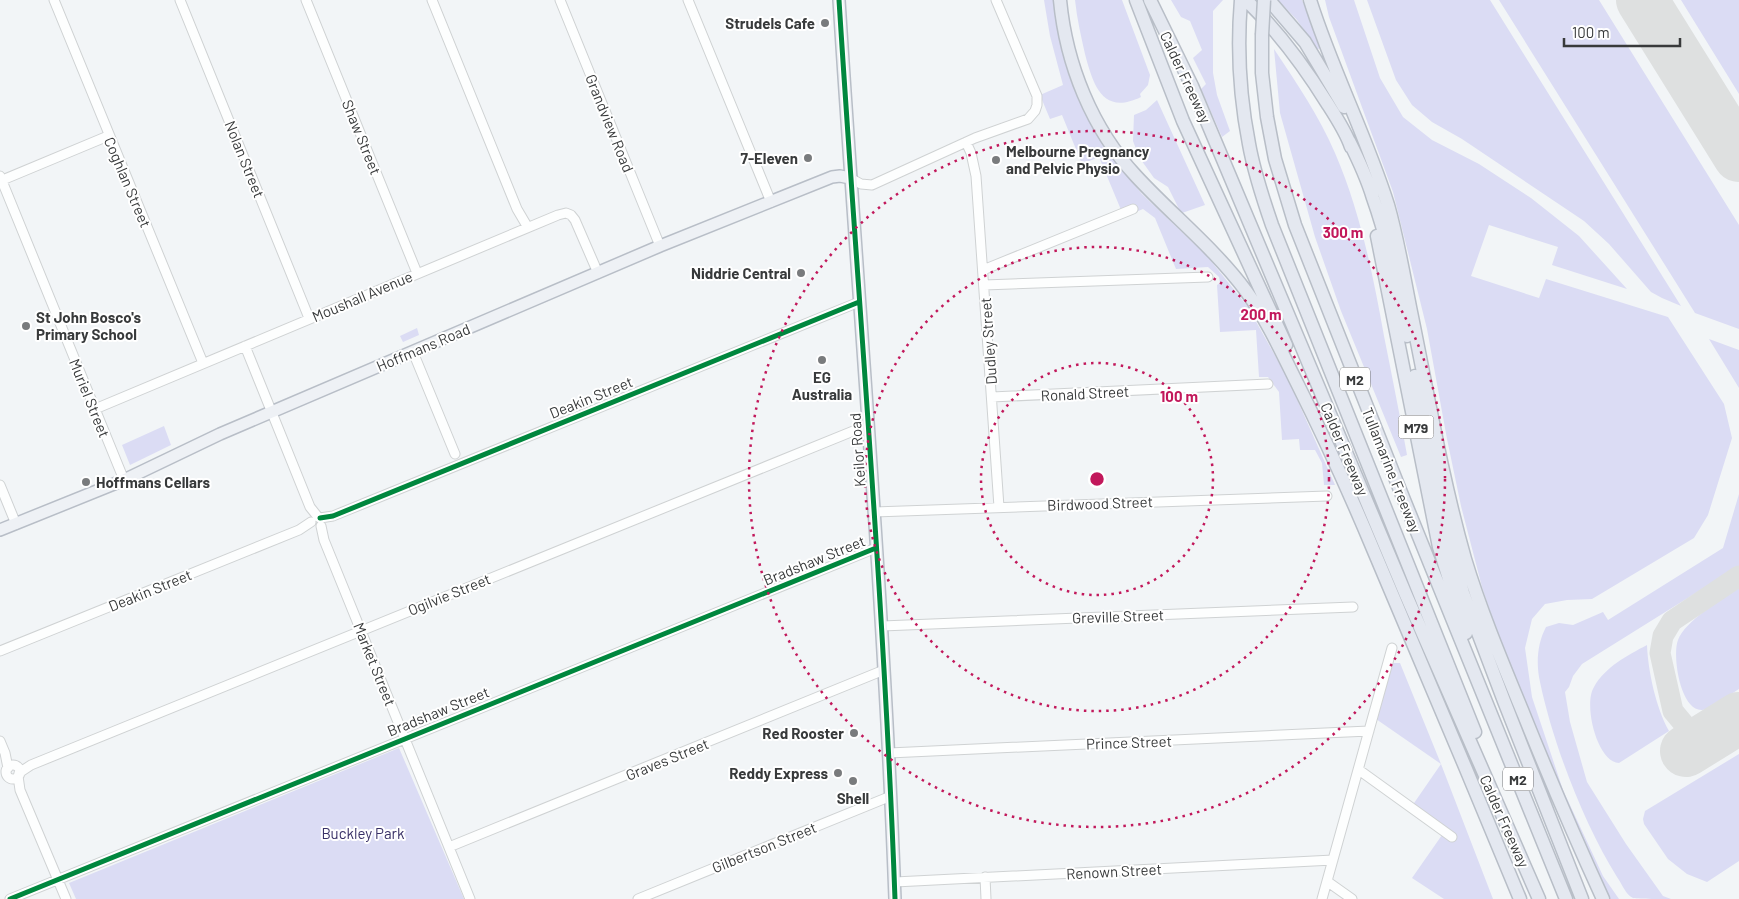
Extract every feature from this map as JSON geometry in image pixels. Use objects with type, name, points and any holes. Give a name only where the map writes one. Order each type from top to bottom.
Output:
[{"type":"highway","points":[[1060,0],[1064,32],[1071,59],[1086,99],[1100,127],[1134,173],[1213,253],[1246,291],[1278,345],[1322,433]]},
{"type":"highway","points":[[1136,0],[1183,121],[1273,315],[1520,899]]},
{"type":"highway","name":"Calder Freeway","points":[[1150,0],[1192,86],[1406,595],[1540,899]]},
{"type":"highway","name":"M79","points":[[1246,0],[1294,54],[1316,85],[1349,141],[1375,226],[1439,547],[1491,712]]},
{"type":"highway","name":"Tullamarine Freeway","points":[[1264,0],[1262,72],[1267,117],[1275,159],[1288,202],[1389,463],[1566,899]]},
{"type":"highway","points":[[1269,0],[1295,28],[1316,58],[1338,95],[1376,172]]},
{"type":"highway","points":[[1310,0],[1388,207],[1402,264],[1440,458],[1459,536],[1475,588],[1514,692],[1584,899]]},
{"type":"highway","name":"Tullamarine Freeway","points":[[1241,6],[1240,58],[1249,144],[1272,225],[1540,899]]},
{"type":"highway","points":[[1349,141],[1373,197],[1394,268],[1436,488],[1463,593],[1504,701],[1584,899]]},
{"type":"highway","points":[[1514,692],[1603,899]]},
{"type":"highway","points":[[1442,713],[1511,899]]},
{"type":"main road","name":"Keilor Road","points":[[839,0],[882,626],[896,899]]},
{"type":"main road","name":"Hoffmans Road","points":[[0,530],[124,480],[220,434],[660,246],[832,177],[850,178]]},
{"type":"street","name":"Coghlan Street","points":[[54,0],[108,136],[203,363]]},
{"type":"street","name":"Nolan Street","points":[[180,0],[309,318]]},
{"type":"street","name":"Shaw Street","points":[[306,0],[417,273]]},
{"type":"street","points":[[432,0],[524,227]]},
{"type":"street","name":"Grandview Road","points":[[560,0],[660,246]]},
{"type":"street","points":[[688,0],[771,202]]},
{"type":"street","points":[[850,178],[861,184],[872,185],[970,140],[1028,119],[1035,111],[1037,96],[996,0]]},
{"type":"street","points":[[1,179],[108,136]]},
{"type":"street","name":"Dudley Street","points":[[970,140],[976,176],[999,506]]},
{"type":"street","name":"Muriel Street","points":[[1,179],[124,480]]},
{"type":"street","points":[[983,270],[1133,209]]},
{"type":"street","name":"Moushall Avenue","points":[[95,409],[558,214],[566,212],[575,220],[598,273]]},
{"type":"street","points":[[984,285],[1208,277]]},
{"type":"street","name":"Deakin Street","points":[[0,651],[859,302]]},
{"type":"street","name":"Market Street","points":[[245,346],[470,899]]},
{"type":"street","points":[[413,352],[455,454]]},
{"type":"street","name":"Ronald Street","points":[[992,397],[1268,384]]},
{"type":"street","name":"Ogilvie Street","points":[[10,773],[868,425]]},
{"type":"street","points":[[0,485],[16,524]]},
{"type":"street","name":"Birdwood Street","points":[[874,512],[999,506],[1326,496]]},
{"type":"street","name":"Bradshaw Street","points":[[10,899],[876,548]]},
{"type":"street","name":"Greville Street","points":[[882,626],[1353,607]]},
{"type":"street","points":[[1322,899],[1392,648]]},
{"type":"street","name":"Graves Street","points":[[449,847],[884,670]]},
{"type":"street","name":"Prince Street","points":[[889,753],[1370,731]]},
{"type":"street","points":[[0,741],[10,773],[20,790],[66,899]]},
{"type":"street","points":[[1359,770],[1452,838]]},
{"type":"street","name":"Gilbertson Street","points":[[638,899],[891,796]]},
{"type":"street","name":"Renown Street","points":[[895,882],[1333,860]]},
{"type":"street","points":[[985,878],[986,899]]},
{"type":"street","points":[[1328,882],[1352,899]]},
{"type":"green space","points":[[1044,0],[1054,0],[1058,31],[1071,80],[1093,128],[1110,155],[1142,194],[1207,256],[1248,307],[1288,379],[1335,485],[1324,485],[1322,463],[1315,450],[1300,450],[1299,439],[1282,440],[1279,392],[1268,377],[1259,377],[1256,330],[1220,332],[1217,285],[1220,283],[1219,277],[1208,267],[1176,269],[1155,218],[1143,209],[1124,217],[1099,157],[1082,164],[1062,115],[1050,119],[1040,95],[1063,85],[1050,36]]},
{"type":"green space","points":[[1075,0],[1122,0],[1150,75],[1148,85],[1140,94],[1141,97],[1128,102],[1117,103],[1108,100],[1101,94],[1088,65]]},
{"type":"green space","points":[[1171,0],[1223,0],[1213,11],[1213,73],[1217,95],[1230,131],[1222,137],[1201,89],[1206,84],[1193,58],[1202,50],[1190,21],[1181,17]]},
{"type":"green space","points":[[1278,0],[1302,0],[1322,46],[1317,50],[1297,20]]},
{"type":"green space","points":[[1325,0],[1354,0],[1380,78],[1403,117],[1432,140],[1479,164],[1531,198],[1579,236],[1627,289],[1552,265],[1558,247],[1489,225],[1471,276],[1539,298],[1546,279],[1668,317],[1724,404],[1732,438],[1708,515],[1694,538],[1592,599],[1567,600],[1545,604],[1532,619],[1525,648],[1532,697],[1563,790],[1603,876],[1619,899],[1610,899],[1582,844],[1508,665],[1482,587],[1461,506],[1427,329],[1393,192],[1329,17]]},
{"type":"green space","points":[[1367,0],[1490,0],[1681,306],[1651,292],[1609,244],[1584,221],[1462,139],[1432,122],[1412,105],[1396,80]]},
{"type":"green space","points":[[1499,0],[1599,0],[1739,225],[1739,329],[1695,313]]},
{"type":"green space","points":[[1681,0],[1739,0],[1739,94]]},
{"type":"green space","points":[[1274,49],[1322,126],[1352,197],[1370,266],[1402,426],[1407,455],[1401,457],[1341,311],[1315,237],[1280,113]]},
{"type":"green space","points":[[1157,100],[1205,205],[1182,213],[1168,187],[1154,178],[1139,157],[1133,141],[1134,115],[1146,110]]},
{"type":"green space","points":[[417,328],[419,335],[403,342],[400,336]]},
{"type":"green space","points":[[1709,339],[1739,350],[1739,388]]},
{"type":"green space","points":[[164,426],[171,445],[130,465],[122,445]]},
{"type":"green space","points":[[1739,494],[1739,566],[1582,664],[1565,692],[1570,722],[1587,782],[1626,844],[1663,896],[1671,899],[1633,898],[1624,889],[1593,833],[1561,757],[1539,675],[1538,654],[1541,640],[1546,627],[1559,623],[1573,625],[1603,612],[1608,620],[1723,548]]},
{"type":"green space","points":[[1739,588],[1739,689],[1706,709],[1694,708],[1688,702],[1683,692],[1677,669],[1676,647],[1678,640],[1688,625],[1696,618]]},
{"type":"green space","points":[[1647,645],[1654,689],[1660,712],[1669,731],[1619,763],[1611,760],[1604,753],[1594,731],[1590,706],[1591,695],[1604,673],[1625,657]]},
{"type":"green space","points":[[1391,663],[1400,663],[1441,764],[1376,719]]},
{"type":"green space","name":"Buckley Park","points":[[399,748],[464,899],[76,899],[69,883]]},
{"type":"green space","points":[[1739,754],[1739,861],[1707,882],[1687,874],[1668,859],[1644,824],[1645,811]]},
{"type":"green space","points":[[1441,764],[1493,899],[1444,899],[1412,878],[1442,835],[1412,806]]},
{"type":"taxiway","points":[[1737,719],[1708,734],[1688,729],[1673,711],[1660,653],[1663,636],[1672,621],[1739,576]]},
{"type":"runway","points":[[1642,0],[1739,156]]},
{"type":"runway","points":[[1686,751],[1739,718]]},
{"type":"tram line","points":[[837,0],[880,626],[894,899]]},
{"type":"cycle path","points":[[839,0],[884,674],[895,899]]},
{"type":"cycle path","points":[[320,518],[333,516],[859,302]]},
{"type":"cycle path","points":[[10,899],[876,548]]},
{"type":"place","name":"Strudels Cafe","points":[[825,23]]},
{"type":"place","name":"7-Eleven","points":[[808,158]]},
{"type":"place","name":"Melbourne Pregnancy and Pelvic Physio","points":[[996,160]]},
{"type":"place","name":"Niddrie Central","points":[[801,273]]},
{"type":"place","name":"St John Bosco's Primary School","points":[[26,326]]},
{"type":"place","name":"EG Australia","points":[[822,360]]},
{"type":"place","name":"Hoffmans Cellars","points":[[86,482]]},
{"type":"place","name":"Red Rooster","points":[[854,733]]},
{"type":"place","name":"Reddy Express","points":[[838,773]]},
{"type":"place","name":"Shell","points":[[853,781]]}]
